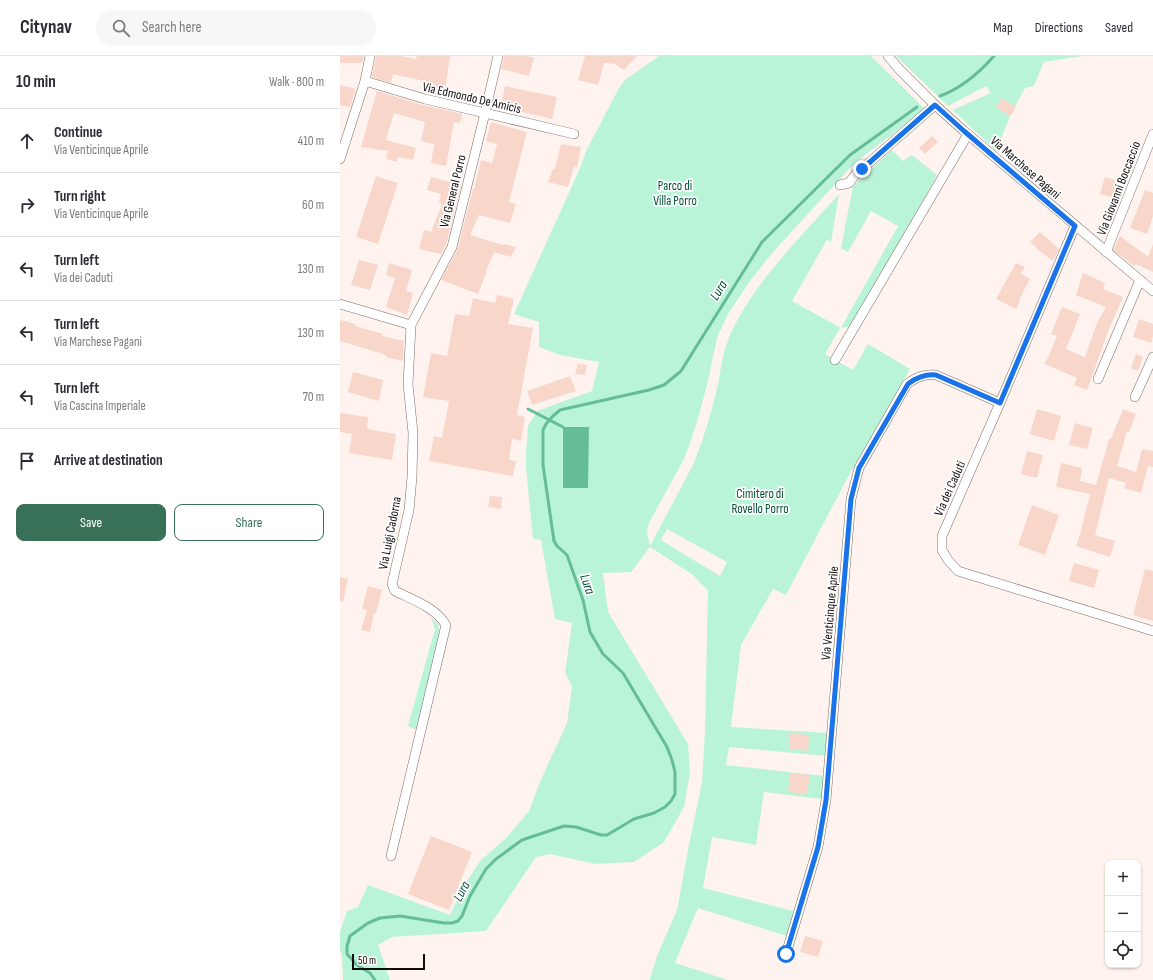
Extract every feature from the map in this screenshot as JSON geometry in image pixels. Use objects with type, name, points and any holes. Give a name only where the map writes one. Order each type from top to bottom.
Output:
[{"type":"street","points":[[340,159],[366,81],[370,56]]},
{"type":"street","name":"Via General Porro","points":[[411,325],[452,247],[486,113],[498,56]]},
{"type":"street","name":"Via Marchese Pagani","points":[[889,57],[935,105],[1153,291]]},
{"type":"street","name":"Via Edmondo De Amicis","points":[[366,81],[425,99],[574,134]]},
{"type":"street","points":[[840,185],[849,183],[855,175],[935,105]]},
{"type":"street","points":[[835,360],[968,134]]},
{"type":"street","name":"Via Giovanni Boccaccio","points":[[1106,252],[1153,134]]},
{"type":"street","name":"Via dei Caduti","points":[[1075,226],[942,536],[942,550],[948,560],[958,571],[1153,631]]},
{"type":"street","points":[[1098,379],[1140,280]]},
{"type":"street","points":[[340,304],[411,325]]},
{"type":"street","name":"Via Luigi Cadorna","points":[[391,856],[446,625],[441,617],[431,609],[395,591],[392,584],[409,510],[412,477],[413,433],[408,384],[411,325]]},
{"type":"street","points":[[1135,398],[1153,357]]},
{"type":"street","name":"Via Venticinque Aprile","points":[[786,954],[818,847],[826,800],[851,499],[859,468],[908,384],[920,376],[928,374],[936,375],[1000,403]]},
{"type":"green space","points":[[659,56],[871,56],[925,109],[849,169],[774,251],[750,281],[728,314],[717,338],[708,381],[689,446],[684,459],[649,523],[647,532],[650,546],[694,463],[713,404],[726,345],[737,320],[762,282],[777,263],[839,194],[831,242],[827,240],[792,301],[841,328],[825,354],[853,370],[868,344],[910,369],[848,477],[786,595],[773,589],[741,645],[731,727],[829,733],[826,756],[729,747],[726,765],[825,776],[822,799],[764,792],[756,845],[712,837],[703,888],[797,912],[795,921],[787,936],[698,908],[675,963],[728,980],[649,980],[657,956],[677,910],[702,782],[705,731],[708,591],[693,575],[650,547],[631,572],[603,573],[608,612],[688,744],[690,773],[684,807],[664,842],[634,862],[596,864],[550,854],[536,857],[486,931],[392,937],[378,945],[390,980],[343,980],[340,932],[347,911],[358,907],[368,885],[450,915],[464,886],[480,861],[506,838],[529,811],[540,782],[567,723],[572,686],[565,673],[572,623],[555,619],[541,540],[533,539],[526,467],[528,426],[537,411],[592,391],[599,362],[560,355],[539,347],[539,322],[514,314],[581,166],[586,151],[619,88],[625,80]],"holes":[[[667,529],[727,562],[720,576],[661,540]]]},
{"type":"green space","points":[[896,56],[1083,56],[1044,62],[1034,86],[1025,88],[1010,116],[996,151],[953,110],[991,93],[986,86],[948,106]]},
{"type":"green space","points":[[892,150],[903,161],[912,155],[937,175],[854,326],[841,328],[898,226],[871,211],[848,252],[841,248],[853,186]]},
{"type":"green space","points":[[431,618],[438,624],[440,634],[417,730],[408,726],[435,629]]},
{"type":"shaded area","points":[[563,427],[589,427],[588,488],[563,488]]},
{"type":"building","points":[[340,56],[364,56],[362,63],[340,63]]},
{"type":"building","points":[[376,56],[401,56],[416,59],[417,56],[450,56],[444,97],[430,94],[433,83],[393,74],[391,83],[372,77]]},
{"type":"building","points":[[504,56],[527,56],[534,58],[529,76],[501,69]]},
{"type":"building","points":[[585,56],[637,56],[624,70],[615,64],[604,63],[598,85],[578,80]]},
{"type":"building","points":[[340,85],[356,89],[350,107],[340,105]]},
{"type":"building","points":[[505,86],[557,97],[552,119],[501,107]]},
{"type":"building","points":[[377,91],[423,105],[462,114],[460,123],[454,122],[446,166],[431,163],[434,144],[421,141],[425,122],[394,113],[386,140],[416,148],[413,160],[398,157],[397,162],[386,159],[388,151],[361,147]]},
{"type":"building","points":[[1002,98],[1016,107],[1010,116],[996,107]]},
{"type":"building","points":[[491,122],[527,132],[509,202],[516,204],[510,223],[479,215],[470,235],[503,245],[516,247],[511,257],[494,252],[478,294],[441,280],[458,248],[481,160],[492,163],[497,144],[486,141]]},
{"type":"building","points":[[932,136],[938,142],[925,154],[919,148]]},
{"type":"building","points":[[561,144],[581,147],[577,167],[574,166],[568,187],[548,182],[553,169],[555,169]]},
{"type":"building","points":[[376,176],[398,183],[378,244],[356,237]]},
{"type":"building","points":[[431,177],[461,185],[446,245],[441,254],[419,249],[424,230],[431,232],[442,204],[439,203],[441,194],[427,190]]},
{"type":"building","points":[[1105,177],[1123,182],[1118,199],[1100,194]]},
{"type":"building","points":[[1145,190],[1153,193],[1153,216],[1147,234],[1130,228]]},
{"type":"building","points":[[1040,232],[1059,249],[1052,261],[1030,242]]},
{"type":"building","points":[[1120,236],[1148,257],[1153,244],[1153,272],[1136,264],[1134,266],[1113,250]]},
{"type":"building","points":[[359,260],[378,265],[370,290],[351,285]]},
{"type":"building","points":[[389,263],[412,270],[406,291],[413,293],[407,315],[386,307],[395,278],[386,275]]},
{"type":"building","points":[[1016,263],[1025,267],[1021,274],[1030,279],[1016,309],[996,299]]},
{"type":"building","points":[[1083,273],[1105,283],[1103,289],[1123,297],[1109,329],[1087,390],[1074,385],[1077,378],[1045,364],[1057,336],[1051,334],[1062,307],[1080,314],[1066,349],[1085,357],[1097,323],[1106,307],[1076,295]]},
{"type":"building","points":[[497,295],[514,299],[508,324],[533,328],[517,415],[525,417],[521,441],[512,439],[509,460],[516,461],[513,476],[429,461],[434,436],[442,438],[449,401],[423,397],[431,353],[447,356],[455,314],[469,316],[473,298],[495,303]]},
{"type":"building","points":[[1139,319],[1153,324],[1153,336],[1151,343],[1133,337]]},
{"type":"building","points":[[340,320],[383,334],[382,336],[404,341],[403,361],[386,357],[386,355],[340,341]]},
{"type":"building","points":[[1136,354],[1143,357],[1138,371],[1131,368]]},
{"type":"building","points":[[578,364],[587,365],[585,375],[575,374]]},
{"type":"building","points":[[353,372],[383,380],[379,401],[348,392]]},
{"type":"building","points":[[570,376],[576,391],[532,405],[527,391]]},
{"type":"building","points":[[1037,409],[1061,416],[1054,441],[1030,434]]},
{"type":"building","points":[[1123,409],[1136,414],[1129,432],[1127,431],[1117,466],[1136,472],[1142,449],[1153,451],[1153,467],[1148,466],[1141,493],[1124,488],[1126,483],[1109,478],[1095,535],[1115,541],[1110,557],[1076,546],[1090,494],[1056,487],[1061,463],[1082,468],[1080,481],[1096,485],[1109,439],[1111,439]]},
{"type":"building","points":[[340,413],[368,417],[367,429],[396,434],[392,460],[349,453],[352,434],[340,432]]},
{"type":"building","points":[[1075,423],[1093,428],[1087,449],[1069,445]]},
{"type":"building","points":[[1027,451],[1043,455],[1037,478],[1021,474]]},
{"type":"building","points":[[490,496],[502,497],[501,509],[488,507]]},
{"type":"building","points":[[1032,505],[1059,515],[1045,555],[1018,545]]},
{"type":"building","points":[[1074,563],[1099,570],[1094,588],[1069,581]]},
{"type":"building","points":[[1145,569],[1153,571],[1153,621],[1133,615]]},
{"type":"building","points":[[340,577],[348,579],[343,602],[340,601]]},
{"type":"building","points":[[368,586],[382,590],[376,613],[374,613],[370,632],[361,630],[367,610],[362,609]]},
{"type":"building","points":[[790,733],[809,735],[808,751],[789,749]]},
{"type":"building","points":[[790,773],[810,775],[807,794],[788,792]]},
{"type":"building","points":[[431,836],[472,852],[449,910],[408,894]]},
{"type":"building","points":[[805,936],[823,941],[818,957],[800,952]]},
{"type":"waterway","name":"Lura","points":[[940,96],[956,89],[970,79],[994,56]]},
{"type":"waterway","name":"Lura","points":[[375,980],[370,973],[357,965],[347,954],[347,946],[350,936],[368,923],[380,918],[400,916],[444,923],[458,921],[462,916],[470,896],[486,869],[496,859],[522,840],[564,826],[576,827],[601,835],[607,835],[634,819],[654,813],[665,807],[671,801],[675,794],[675,772],[667,747],[623,673],[603,654],[590,632],[583,600],[567,555],[557,546],[554,541],[543,465],[543,430],[546,424],[560,410],[649,390],[664,385],[681,371],[762,242],[850,155],[917,107]]},
{"type":"waterway","points":[[528,409],[563,427]]},
{"type":"route","points":[[786,954],[818,847],[826,800],[851,499],[859,468],[908,384],[920,376],[928,374],[936,375],[1000,403],[1075,226],[935,105],[862,169]]},
{"type":"park label","name":"Parco di Villa Porro","points":[[675,192]]},
{"type":"park label","name":"Cimitero di Rovello Porro","points":[[760,500]]}]
